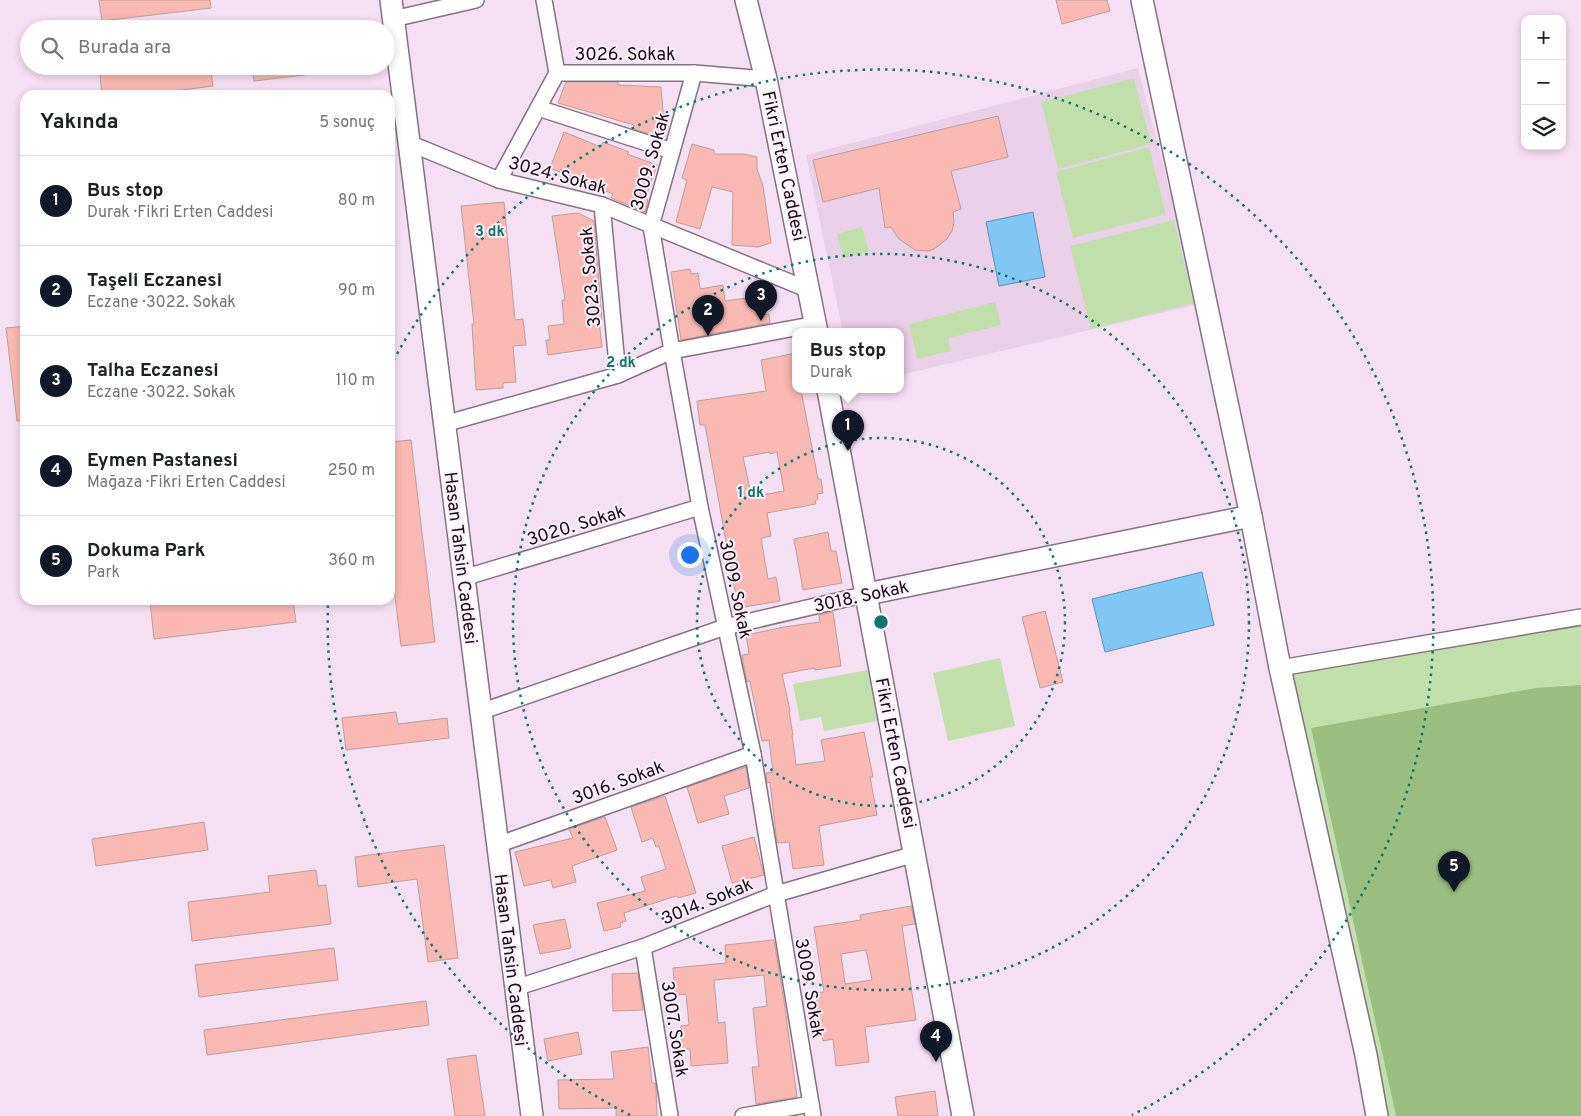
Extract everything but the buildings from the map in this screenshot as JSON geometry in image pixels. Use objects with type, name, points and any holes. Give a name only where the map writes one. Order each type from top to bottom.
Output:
[{"type":"street","points":[[392,9],[476,0]]},
{"type":"street","name":"3026. Sokak","points":[[544,0],[557,72],[694,73],[766,79]]},
{"type":"street","name":"Fikri Erten Caddesi","points":[[746,0],[766,79],[817,328]]},
{"type":"street","points":[[1142,0],[1251,516],[1280,668],[1366,1055],[1377,1116]]},
{"type":"street","name":"Hasan Tahsin Caddesi","points":[[395,33],[514,988],[532,1116]]},
{"type":"street","points":[[499,180],[557,72]]},
{"type":"street","name":"3009. Sokak","points":[[694,73],[651,226],[700,507],[753,754],[812,1110]]},
{"type":"street","points":[[538,108],[672,151]]},
{"type":"street","name":"3024. Sokak","points":[[409,143],[499,180],[602,205],[810,290]]},
{"type":"street","name":"3023. Sokak","points":[[602,205],[618,375]]},
{"type":"street","points":[[444,424],[618,375],[672,351],[792,332]]},
{"type":"street","name":"Fikri Erten Caddesi","points":[[829,393],[963,1116]]},
{"type":"street","name":"3020. Sokak","points":[[463,578],[700,507]]},
{"type":"street","name":"3018. Sokak","points":[[480,712],[725,627],[867,594],[1251,516]]},
{"type":"street","points":[[1280,668],[1581,617]]},
{"type":"street","name":"3016. Sokak","points":[[497,845],[753,754]]},
{"type":"street","name":"3014. Sokak","points":[[514,988],[643,947],[776,894],[915,854]]},
{"type":"street","name":"3007. Sokak","points":[[643,947],[670,1116]]},
{"type":"street","points":[[743,1116],[812,1110]]},
{"type":"shaded area","points":[[1138,68],[1199,304],[904,374],[904,328],[842,328],[806,155]]},
{"type":"green space","points":[[1134,78],[1151,144],[1058,169],[1041,102]]},
{"type":"green space","points":[[1149,147],[1166,214],[1073,238],[1056,172]]},
{"type":"green space","points":[[1174,220],[1194,303],[1091,329],[1070,246]]},
{"type":"green space","points":[[862,227],[869,252],[843,258],[837,234]]},
{"type":"green space","points":[[995,302],[1001,325],[948,338],[951,351],[917,359],[909,324]]},
{"type":"green space","points":[[1581,617],[1581,1116],[1375,1116],[1280,668]]},
{"type":"green space","points":[[1000,658],[1015,726],[948,741],[933,673]]},
{"type":"green space","points":[[868,670],[877,721],[824,731],[821,717],[800,721],[793,684]]},
{"type":"green space","points":[[1581,685],[1581,1116],[1396,1116],[1311,728],[1536,688]]},
{"type":"water","points":[[1033,212],[1045,277],[999,286],[986,222]]},
{"type":"water","points":[[1202,572],[1214,625],[1105,652],[1092,599]]},
{"type":"place","name":"Talha Eczanesi","points":[[761,321]]},
{"type":"place","name":"Taşeli Eczanesi","points":[[708,336]]},
{"type":"place","name":"Bus stop","points":[[848,451]]},
{"type":"place","name":"Dokuma Park","points":[[1454,892]]},
{"type":"place","name":"Eymen Pastanesi","points":[[936,1062]]}]
